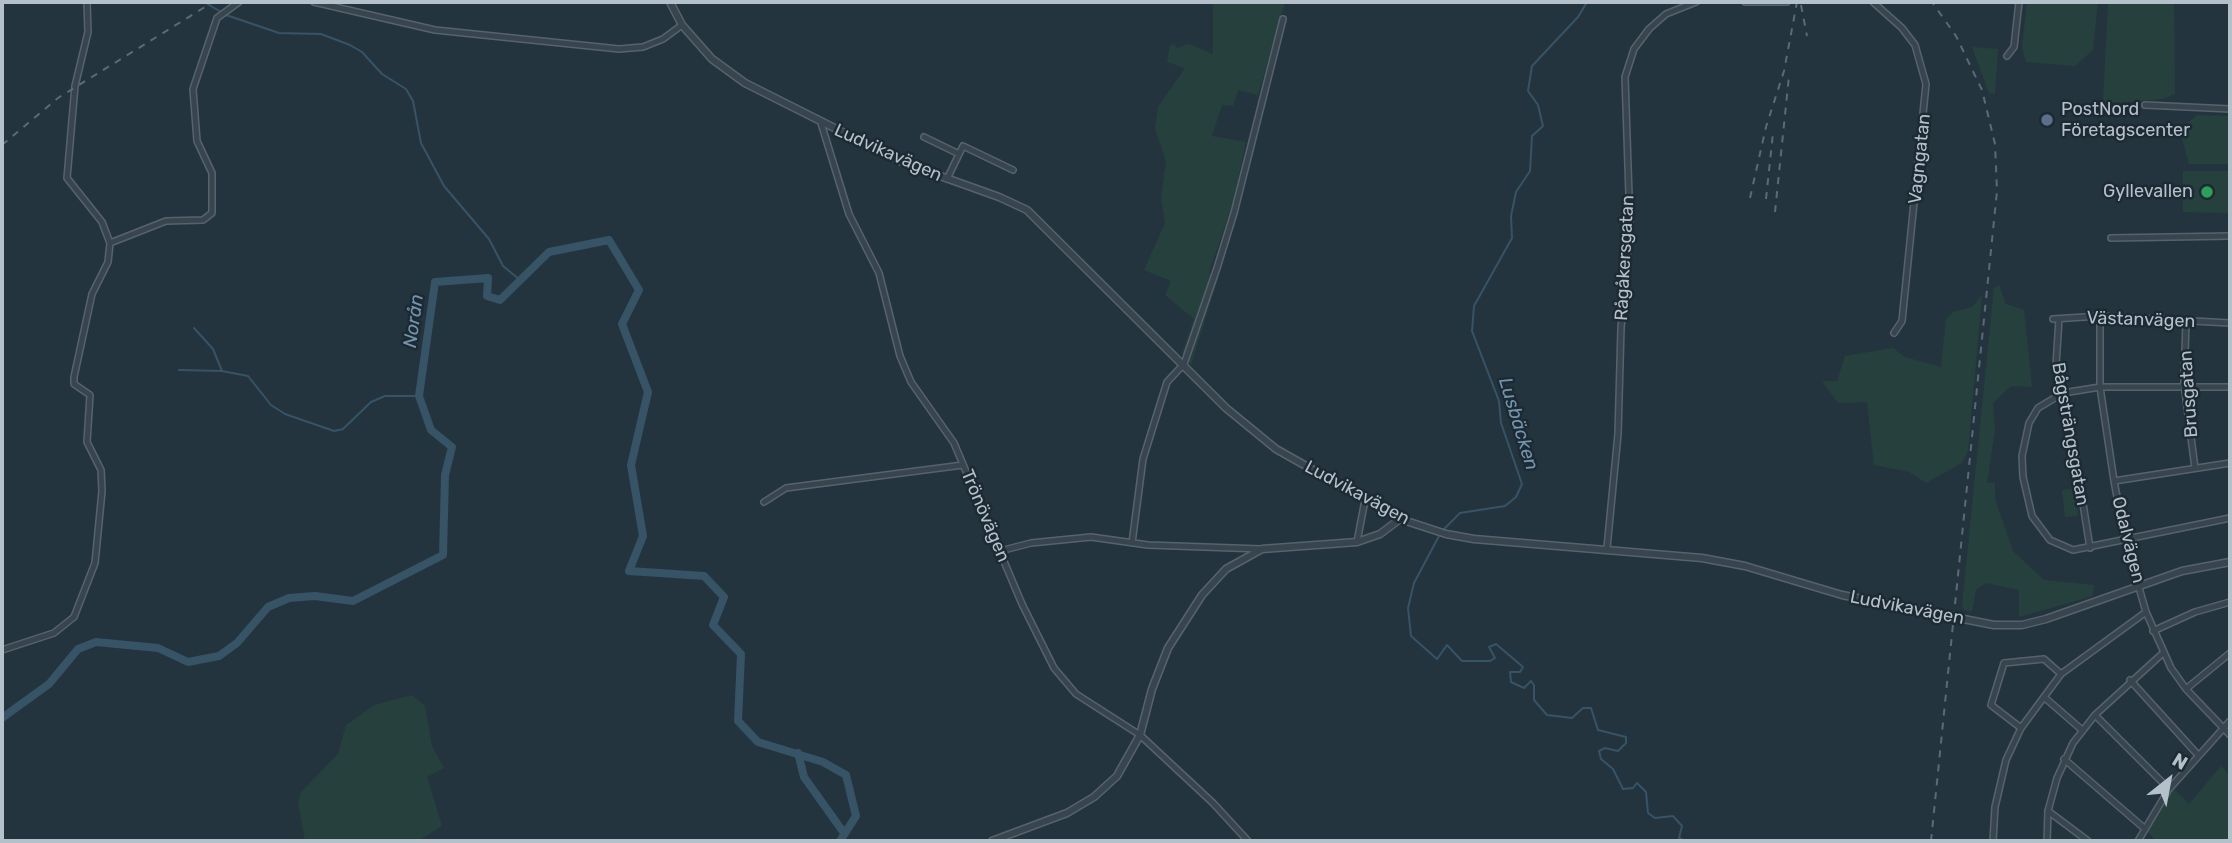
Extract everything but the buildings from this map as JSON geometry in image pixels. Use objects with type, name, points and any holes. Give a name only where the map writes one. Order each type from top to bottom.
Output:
[{"type":"street","points":[[2,650],[54,633],[74,617],[95,563],[102,491],[101,470],[88,442],[90,395],[74,384],[74,377],[92,294],[108,262],[110,243],[102,222],[67,178],[75,86],[88,32],[88,2]]},
{"type":"street","points":[[110,243],[166,221],[203,220],[212,213],[212,173],[197,141],[193,89],[217,18],[239,2]]},
{"type":"street","points":[[314,2],[435,30],[619,49],[643,47],[663,39],[682,25]]},
{"type":"street","name":"Ludvikavägen","points":[[670,2],[682,25],[712,59],[745,83],[904,163],[999,197],[1031,214],[1226,408],[1276,449],[1400,519],[1446,534],[1502,542],[1607,548],[1702,558],[1745,566],[1842,595],[1994,625],[2022,625],[2046,619],[2182,571],[2230,562]]},
{"type":"street","name":"Rågåkersgatan","points":[[1607,548],[1618,434],[1621,328],[1630,225],[1625,78],[1634,49],[1648,29],[1666,14],[1696,2]]},
{"type":"street","points":[[1745,2],[1787,2]]},
{"type":"street","name":"Vagngatan","points":[[1873,2],[1902,28],[1915,45],[1926,84],[1902,321],[1894,332]]},
{"type":"street","points":[[2007,56],[2014,47],[2019,2]]},
{"type":"street","points":[[1132,543],[1143,459],[1167,382],[1184,364],[1234,213],[1283,19]]},
{"type":"street","points":[[2145,105],[2230,109]]},
{"type":"street","name":"Trönövägen","points":[[821,123],[849,214],[878,272],[900,356],[911,382],[954,443],[1021,604],[1063,682],[1076,694],[1140,735],[1213,803],[1248,841]]},
{"type":"street","points":[[924,136],[957,153]]},
{"type":"street","points":[[947,179],[961,146],[1013,170]]},
{"type":"street","points":[[2111,238],[2230,236]]},
{"type":"street","name":"Västanvägen","points":[[2056,319],[2100,316],[2230,323]]},
{"type":"street","name":"Odalvägen","points":[[2100,316],[2100,387],[2114,481],[2125,539],[2146,612],[2162,653],[2186,689],[2230,736]]},
{"type":"street","name":"Bågsträngsgatan","points":[[2056,319],[2055,356],[2090,548]]},
{"type":"street","name":"Brusgatan","points":[[2186,321],[2184,384],[2194,468]]},
{"type":"street","points":[[2230,387],[2184,384],[2100,387],[2063,393],[2038,408],[2023,440],[2023,477],[2032,516],[2041,530],[2063,547],[2073,550],[2090,548],[2230,518]]},
{"type":"street","points":[[2114,481],[2230,463]]},
{"type":"street","points":[[764,502],[786,488],[964,465]]},
{"type":"street","points":[[1357,542],[1366,500]]},
{"type":"street","points":[[1000,551],[1031,544],[1091,537],[1132,543],[1262,549],[1357,542],[1380,534],[1400,519]]},
{"type":"street","points":[[992,841],[1058,817],[1094,797],[1124,768],[1140,735],[1168,648],[1202,595],[1226,569],[1262,549]]},
{"type":"street","points":[[2153,631],[2195,612],[2230,602]]},
{"type":"street","points":[[1993,841],[1994,807],[2006,760],[2021,729],[2043,696],[2062,674],[2146,612]]},
{"type":"street","points":[[2047,841],[2048,811],[2064,759],[2095,715],[2162,653]]},
{"type":"street","points":[[2186,689],[2230,653]]},
{"type":"street","points":[[2021,729],[1991,705],[2004,663],[2044,659],[2062,674]]},
{"type":"street","points":[[2130,680],[2198,755]]},
{"type":"street","points":[[2043,696],[2082,730]]},
{"type":"street","points":[[2095,715],[2169,789]]},
{"type":"street","points":[[2138,841],[2169,789],[2230,721]]},
{"type":"street","points":[[2064,759],[2144,828]]},
{"type":"street","points":[[2048,811],[2088,841]]},
{"type":"green space","points":[[1213,2],[1285,2],[1258,95],[1238,90],[1233,106],[1222,105],[1212,136],[1246,142],[1233,203],[1209,273],[1219,275],[1191,365],[1182,353],[1194,319],[1165,295],[1171,281],[1144,270],[1165,223],[1161,198],[1166,161],[1155,129],[1158,107],[1185,68],[1167,62],[1170,45],[1174,44],[1177,48],[1189,44],[1213,54]]},
{"type":"green space","points":[[2027,2],[2098,2],[2093,50],[2075,66],[2026,62],[2022,47]]},
{"type":"green space","points":[[2108,2],[2174,2],[2175,94],[2162,99],[2103,104]]},
{"type":"green space","points":[[1972,47],[1998,49],[1995,94],[1989,93]]},
{"type":"green space","points":[[2197,115],[2230,116],[2230,164],[2189,164],[2181,135],[2184,126]]},
{"type":"green space","name":"Gyllevallen","points":[[2183,171],[2230,171],[2230,213],[2183,212]]},
{"type":"green space","points":[[1999,285],[2006,304],[2024,310],[2032,387],[2011,386],[1993,403],[1995,430],[1987,483],[1995,483],[1995,499],[2013,551],[2044,580],[2094,585],[2093,596],[2019,617],[2019,590],[1991,584],[1986,583],[1976,590],[1972,612],[1964,610],[1962,605],[1994,288]]},
{"type":"green space","points":[[1982,295],[1968,451],[1962,463],[1926,483],[1909,472],[1874,465],[1867,402],[1838,403],[1822,381],[1837,381],[1845,356],[1893,348],[1905,357],[1941,367],[1946,319],[1953,312],[1972,307]]},
{"type":"green space","points":[[2075,488],[2078,516],[2065,517],[2062,490]]},
{"type":"green space","points":[[412,695],[425,706],[432,746],[444,768],[427,777],[442,826],[418,841],[305,841],[298,802],[301,792],[338,754],[346,725],[374,705]]},
{"type":"green space","points":[[2221,766],[2230,775],[2230,841],[2156,841],[2145,829],[2173,788],[2189,804]]},
{"type":"waterway","points":[[204,2],[221,12]]},
{"type":"waterway","name":"Lusbäcken","points":[[1442,531],[1460,513],[1505,506],[1516,497],[1522,484],[1501,423],[1499,401],[1472,331],[1474,306],[1512,238],[1511,216],[1516,192],[1530,171],[1532,136],[1543,126],[1538,105],[1528,91],[1532,66],[1578,17],[1587,2]]},
{"type":"waterway","points":[[226,15],[279,33],[321,34],[350,45],[362,52],[382,74],[406,89],[413,101],[421,143],[444,186],[489,239],[503,266],[520,280]]},
{"type":"waterway","name":"Norån","points":[[2,718],[49,684],[78,649],[96,642],[158,648],[188,662],[219,656],[237,643],[268,607],[289,598],[315,596],[353,601],[443,555],[445,475],[452,447],[431,430],[419,396],[435,282],[488,278],[487,296],[500,300],[549,252],[609,240],[639,290],[622,324],[648,392],[631,465],[643,536],[629,571],[704,576],[724,597],[713,625],[741,654],[738,721],[758,742],[823,762],[846,775],[856,816],[840,841]]},
{"type":"waterway","points":[[194,328],[213,349],[222,371]]},
{"type":"waterway","points":[[179,370],[222,371],[248,376],[271,405],[285,414],[334,431],[343,429],[371,402],[385,396],[419,396]]},
{"type":"waterway","name":"Lusbäcken","points":[[1439,536],[1414,583],[1408,608],[1411,636],[1437,659],[1447,645],[1462,661],[1490,661],[1495,658],[1489,647],[1496,644],[1523,667],[1520,672],[1510,672],[1511,682],[1524,688],[1531,681],[1534,685],[1534,700],[1547,715],[1572,718],[1583,708],[1591,708],[1598,730],[1626,737],[1626,743],[1618,751],[1605,748],[1599,751],[1601,759],[1613,769],[1623,789],[1633,788],[1637,783],[1646,792],[1648,813],[1655,818],[1673,816],[1682,826],[1679,838],[1685,841]]},
{"type":"waterway","name":"Norån","points":[[798,753],[804,777],[844,833]]},
{"type":"railway","points":[[2,145],[58,98],[213,2]]},
{"type":"railway","points":[[1750,198],[1766,127],[1784,71],[1797,2]]},
{"type":"railway","points":[[1931,841],[1997,191],[1995,144],[1982,90],[1956,36],[1932,2]]},
{"type":"railway","points":[[1801,5],[1807,36]]},
{"type":"railway","points":[[1775,212],[1789,76]]},
{"type":"railway","points":[[1766,199],[1773,133]]},
{"type":"place","name":"PostNord Företagscenter","points":[[2047,120]]},
{"type":"place","name":"Gyllevallen","points":[[2207,192]]}]
